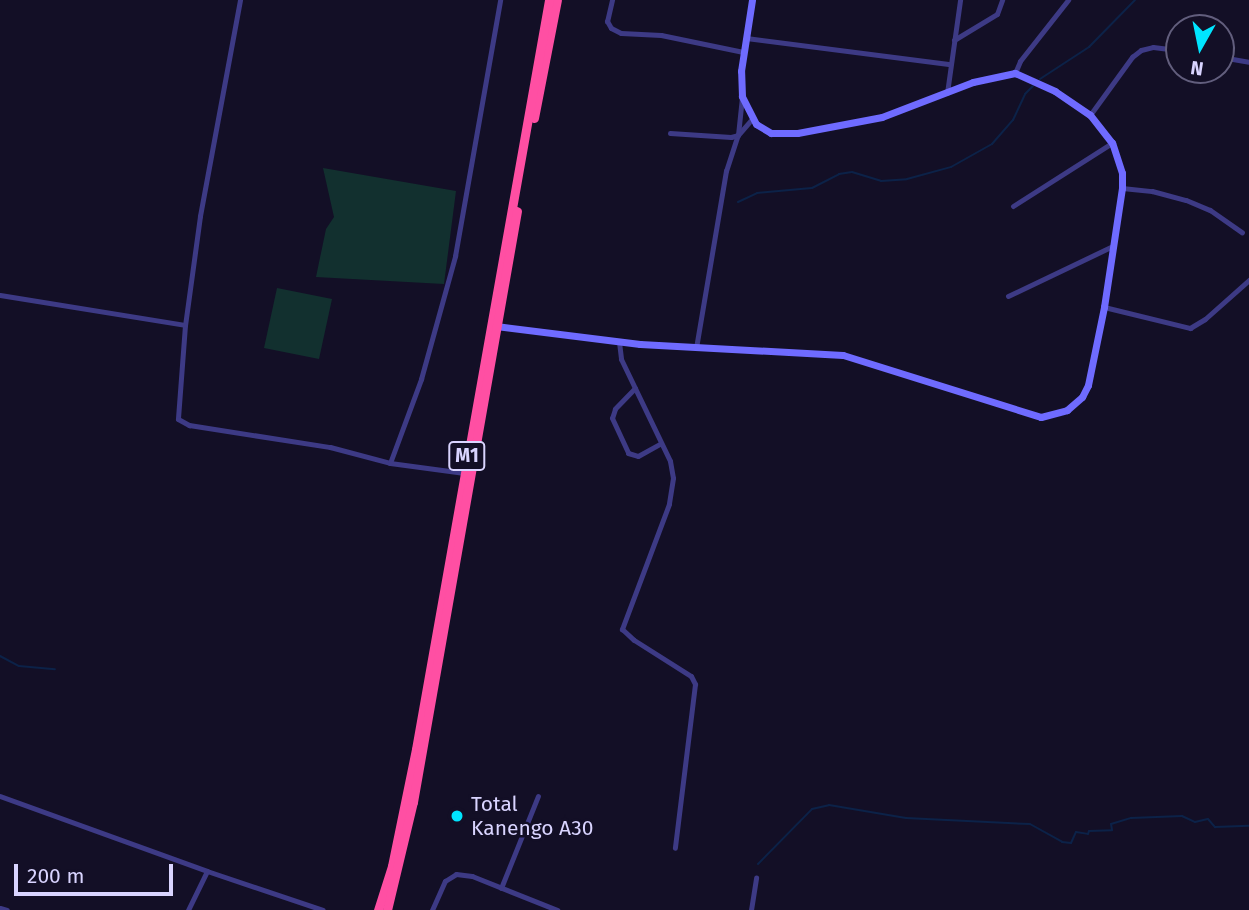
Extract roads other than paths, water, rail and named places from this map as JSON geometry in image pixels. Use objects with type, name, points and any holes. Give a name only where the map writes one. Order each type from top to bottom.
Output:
[{"type":"highway","name":"M1","points":[[379,910],[390,874],[416,749],[549,0]]},
{"type":"highway","name":"M1","points":[[387,910],[416,790],[496,326],[558,0]]},
{"type":"street","points":[[240,0],[200,216],[185,325],[178,419],[189,425],[330,447],[390,463],[464,473]]},
{"type":"street","points":[[390,463],[421,379],[455,256],[500,0]]},
{"type":"street","points":[[612,0],[607,21],[621,33],[661,35],[743,52]]},
{"type":"street","points":[[696,348],[724,184],[738,135],[743,52],[752,0]]},
{"type":"street","points":[[947,93],[960,0]]},
{"type":"street","points":[[954,40],[997,14],[1002,0]]},
{"type":"street","points":[[1016,73],[1020,61],[1068,0]]},
{"type":"street","points":[[746,38],[950,64]]},
{"type":"street","points":[[1090,116],[1132,57],[1141,50],[1153,47],[1165,48]]},
{"type":"street","points":[[496,326],[619,342],[843,355],[1030,415],[1051,417],[1074,404],[1088,385],[1104,307],[1122,188],[1122,173],[1112,143],[1090,116],[1055,91],[1016,73],[992,76],[882,117],[797,133],[771,133],[752,119],[742,96]]},
{"type":"street","points":[[670,133],[725,137],[738,135],[752,119]]},
{"type":"street","points":[[1013,206],[1112,143]]},
{"type":"street","points":[[1122,188],[1152,191],[1186,200],[1210,211],[1242,232]]},
{"type":"street","points":[[1008,296],[1113,246]]},
{"type":"street","points":[[1104,307],[1190,328],[1205,319],[1249,280]]},
{"type":"street","points":[[0,295],[185,325]]},
{"type":"street","points":[[619,342],[621,359],[673,472],[672,493],[622,629],[634,640],[691,676],[695,684],[675,848]]},
{"type":"street","points":[[635,388],[614,409],[612,418],[628,453],[638,456],[661,443]]},
{"type":"street","points":[[0,796],[207,872],[323,910]]},
{"type":"street","points":[[501,888],[538,796]]},
{"type":"street","points":[[188,910],[207,872]]},
{"type":"street","points":[[432,910],[441,887],[452,875],[464,874],[557,910]]},
{"type":"street","points":[[751,910],[756,877]]},
{"type":"street","points":[[0,908],[7,910]]},
{"type":"waterway","points":[[1040,79],[1089,47],[1135,0]]},
{"type":"waterway","points":[[738,202],[757,193],[812,188],[839,174],[852,172],[881,181],[907,179],[951,167],[992,144],[1013,120],[1025,94],[1033,86]]},
{"type":"waterway","points":[[0,656],[19,666],[55,669]]},
{"type":"waterway","points":[[758,864],[812,809],[829,805],[906,818],[1030,824],[1062,842],[1071,843],[1076,832],[1088,834],[1089,831],[1112,830],[1111,824],[1131,818],[1182,816],[1195,822],[1208,819],[1215,827],[1249,826]]},
{"type":"place","name":"Total Kanengo A30","points":[[457,816]]}]
